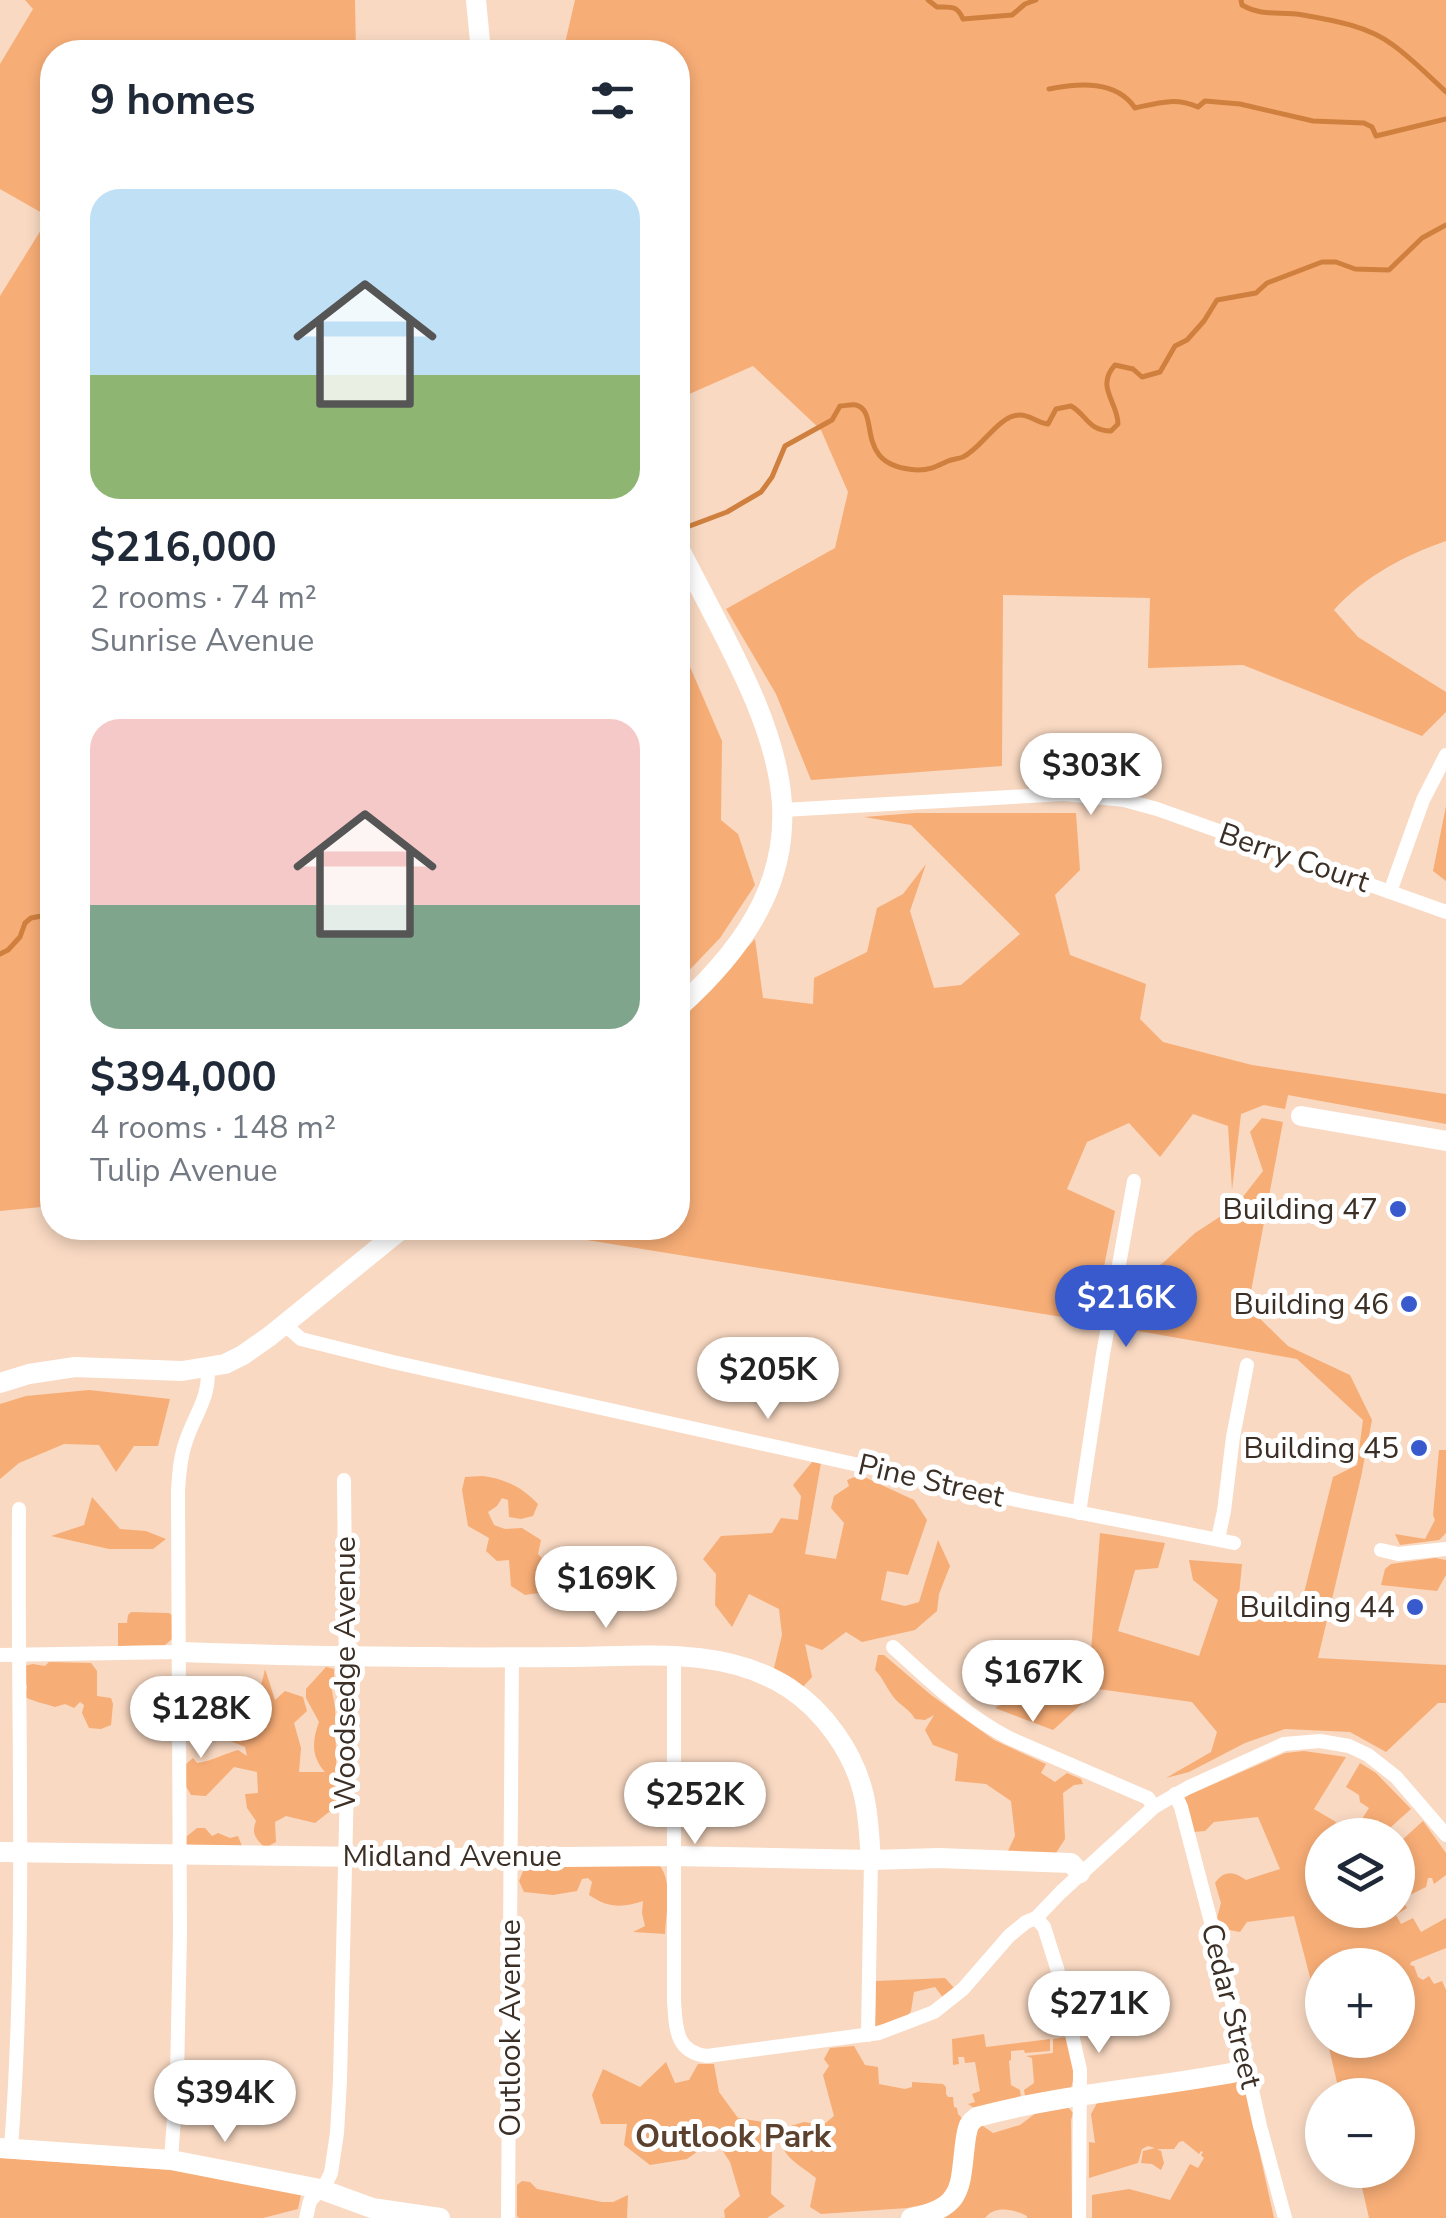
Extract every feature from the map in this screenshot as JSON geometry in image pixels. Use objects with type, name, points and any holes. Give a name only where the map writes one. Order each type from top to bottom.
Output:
[{"type":"street","points":[[476,0],[480,40]]},
{"type":"street","points":[[690,570],[765,724],[778,768],[783,810],[778,859],[760,907],[723,962],[690,996]]},
{"type":"street","points":[[1390,892],[1423,800],[1446,755]]},
{"type":"street","name":"Berry Court","points":[[783,810],[1064,794],[1124,800],[1446,912]]},
{"type":"street","points":[[1302,1116],[1446,1141]]},
{"type":"street","points":[[1079,1513],[1134,1182]]},
{"type":"street","points":[[0,1383],[75,1367],[170,1371],[208,1368],[244,1355],[388,1240]]},
{"type":"street","name":"Pine Street","points":[[284,1324],[301,1339],[345,1350],[1079,1513],[1226,1541],[1224,1512],[1247,1364]]},
{"type":"street","points":[[171,2160],[178,2075],[179,1477],[186,1442],[206,1390],[208,1368]]},
{"type":"street","name":"Woodsedge Avenue","points":[[306,2218],[310,2201],[331,2174],[338,2124],[347,1782],[344,1480]]},
{"type":"street","points":[[19,1509],[9,1852],[17,2061],[5,2148],[171,2160],[320,2190],[372,2208],[440,2218]]},
{"type":"street","points":[[1381,1550],[1398,1554],[1446,1549]]},
{"type":"street","points":[[894,1647],[954,1702],[987,1726],[1148,1798],[1154,1807]]},
{"type":"street","points":[[0,1654],[674,1657],[706,1658],[742,1666],[787,1687],[816,1712],[841,1744],[862,1788],[871,1860],[868,2035]]},
{"type":"street","name":"Outlook Avenue","points":[[508,2218],[512,1657]]},
{"type":"street","points":[[674,1657],[675,2013],[678,2034],[689,2050],[707,2056],[868,2035],[928,2016],[946,2005],[1009,1936],[1036,1918],[1154,1807],[1284,1744],[1308,1740],[1337,1743],[1368,1755],[1386,1768],[1446,1835]]},
{"type":"street","name":"Cedar Street","points":[[1175,1794],[1230,1992],[1285,2218]]},
{"type":"street","name":"Midland Avenue","points":[[9,1852],[939,1858],[1071,1863],[1080,1873]]},
{"type":"street","points":[[1036,1918],[1044,1927],[1057,1968],[1080,2070],[1079,2218]]},
{"type":"street","points":[[910,2218],[938,2210],[955,2197],[972,2120],[1081,2095],[1202,2080],[1247,2070]]},
{"type":"shaded area","points":[[25,0],[355,0],[356,40],[40,40],[40,212],[0,189],[0,64],[33,9]]},
{"type":"shaded area","points":[[575,0],[1446,0],[1446,541],[1385,569],[1334,610],[1358,637],[1446,692],[1446,712],[1422,736],[1243,665],[1148,668],[1150,598],[1003,595],[1002,766],[811,780],[776,694],[726,609],[835,548],[848,492],[821,430],[753,366],[690,394],[690,40],[566,40]]},
{"type":"shaded area","points":[[40,232],[40,1207],[0,1211],[0,296]]},
{"type":"shaded area","points":[[690,667],[722,741],[721,820],[738,834],[755,885],[720,938],[690,969]]},
{"type":"shaded area","points":[[1446,806],[1446,881],[1433,871]]},
{"type":"shaded area","points":[[915,813],[1076,813],[1080,870],[1055,895],[1070,955],[1146,984],[1140,1019],[1163,1042],[1252,1065],[1446,1094],[1446,1124],[1288,1095],[1285,1109],[1264,1105],[1241,1114],[1232,1190],[1228,1126],[1193,1114],[1160,1157],[1129,1123],[1087,1142],[1067,1189],[1115,1211],[1093,1322],[587,1240],[690,1240],[690,1009],[755,939],[763,998],[813,1004],[814,978],[867,952],[877,908],[903,894],[926,864],[910,911],[934,988],[961,985],[1020,934],[911,825],[864,817]]},
{"type":"shaded area","points":[[1262,1118],[1283,1122],[1248,1307],[1288,1346],[1350,1375],[1372,1420],[1318,1658],[1446,1665],[1446,1703],[1438,1703],[1386,1752],[1350,1732],[1285,1729],[1245,1743],[1189,1772],[1166,1778],[1211,1752],[1217,1732],[1192,1702],[1098,1689],[1053,1730],[995,1708],[1091,1652],[1100,1533],[1165,1543],[1158,1568],[1135,1570],[1118,1631],[1199,1656],[1218,1600],[1193,1580],[1189,1560],[1242,1564],[1237,1615],[1297,1621],[1333,1477],[1357,1465],[1363,1420],[1297,1359],[1121,1328],[1130,1287],[1195,1233],[1235,1207],[1263,1171],[1250,1132]]},
{"type":"shaded area","points":[[89,1390],[170,1399],[158,1446],[134,1446],[116,1472],[99,1445],[64,1444],[19,1463],[0,1479],[0,1404],[26,1396]]},
{"type":"shaded area","points":[[1439,1450],[1446,1450],[1446,1533],[1439,1540],[1400,1545],[1395,1534],[1425,1539],[1435,1520]]},
{"type":"shaded area","points":[[813,1461],[821,1463],[805,1554],[836,1559],[844,1523],[831,1508],[834,1496],[849,1486],[847,1480],[860,1475],[914,1500],[927,1520],[908,1575],[887,1571],[881,1600],[905,1606],[919,1602],[938,1540],[950,1566],[937,1611],[915,1630],[862,1642],[846,1632],[822,1650],[805,1644],[812,1677],[801,1689],[773,1672],[782,1635],[779,1609],[749,1594],[732,1627],[715,1605],[716,1574],[703,1559],[721,1536],[772,1533],[781,1518],[798,1520],[801,1496],[793,1485]]},
{"type":"shaded area","points":[[483,1476],[514,1485],[538,1504],[533,1516],[521,1519],[509,1517],[508,1500],[502,1498],[488,1512],[494,1525],[522,1528],[541,1540],[538,1554],[547,1573],[539,1593],[525,1595],[511,1586],[509,1560],[497,1561],[486,1551],[489,1538],[468,1526],[462,1490],[465,1477]]},
{"type":"shaded area","points":[[92,1497],[120,1529],[146,1531],[166,1539],[153,1549],[109,1549],[51,1536],[84,1525]]},
{"type":"shaded area","points":[[1446,1560],[1446,1575],[1437,1591],[1381,1585],[1385,1569],[1391,1564]]},
{"type":"shaded area","points":[[131,1612],[169,1613],[173,1616],[172,1639],[165,1645],[118,1646],[118,1623],[127,1623]]},
{"type":"shaded area","points":[[878,1655],[884,1655],[994,1740],[1046,1764],[1041,1773],[1055,1782],[1067,1773],[1081,1779],[1083,1784],[1063,1793],[1065,1839],[1056,1853],[1007,1853],[1015,1836],[1011,1801],[986,1784],[955,1781],[958,1754],[933,1745],[925,1730],[934,1715],[925,1720],[915,1719],[893,1696],[875,1670]]},
{"type":"shaded area","points":[[49,1662],[91,1663],[97,1671],[97,1696],[111,1698],[113,1704],[111,1725],[89,1728],[80,1702],[74,1708],[65,1704],[55,1707],[25,1697],[24,1666],[45,1666]]},
{"type":"shaded area","points":[[326,1667],[334,1669],[331,1685],[337,1806],[334,1814],[329,1812],[315,1823],[286,1816],[275,1822],[276,1842],[265,1848],[255,1836],[256,1821],[247,1808],[245,1794],[258,1793],[257,1772],[234,1767],[206,1796],[191,1795],[184,1783],[186,1764],[193,1758],[197,1763],[203,1762],[238,1750],[247,1756],[245,1747],[228,1740],[194,1743],[193,1734],[186,1729],[186,1712],[216,1705],[220,1711],[239,1711],[252,1702],[265,1669],[275,1700],[285,1691],[303,1697],[307,1711],[294,1723],[301,1748],[299,1772],[325,1772],[315,1754],[319,1722],[306,1698],[306,1689]]},
{"type":"shaded area","points":[[1304,1751],[1346,1757],[1314,1809],[1329,1818],[1305,1818],[1305,1928],[1415,1928],[1415,1922],[1421,1932],[1446,1918],[1446,1948],[1415,1960],[1415,1948],[1305,1948],[1305,1958],[1294,1916],[1247,1922],[1240,1932],[1224,1929],[1217,1918],[1221,1903],[1215,1883],[1226,1874],[1246,1880],[1280,1869],[1258,1817],[1214,1822],[1205,1831],[1194,1832],[1184,1797],[1285,1753]]},
{"type":"shaded area","points":[[1360,1763],[1376,1773],[1411,1809],[1401,1818],[1363,1818],[1369,1808],[1346,1787]]},
{"type":"shaded area","points":[[1423,1821],[1446,1853],[1446,1875],[1434,1884],[1428,1878],[1426,1887],[1415,1892],[1415,1828]]},
{"type":"shaded area","points":[[197,1828],[205,1828],[212,1836],[238,1836],[242,1846],[185,1846],[186,1837]]},
{"type":"shaded area","points":[[659,1865],[667,1888],[665,1934],[633,1932],[645,1926],[643,1901],[622,1906],[602,1902],[589,1895],[592,1882],[588,1878],[582,1879],[577,1891],[553,1895],[524,1892],[519,1881],[525,1866]]},
{"type":"shaded area","points":[[1415,1969],[1423,1980],[1429,1976],[1434,1984],[1442,1981],[1446,1990],[1446,2218],[1369,2218],[1362,2188],[1415,2188],[1415,2078],[1336,2078],[1331,2058],[1415,2058]]},
{"type":"shaded area","points":[[945,1978],[955,1989],[945,2000],[935,1987],[914,1992],[906,2019],[875,2026],[876,1981]]},
{"type":"shaded area","points":[[984,2034],[986,2047],[1050,2039],[1050,2051],[1011,2051],[1011,2085],[1020,2090],[1022,2103],[974,2108],[968,2104],[975,2102],[972,2094],[980,2091],[975,2062],[965,2063],[964,2057],[958,2057],[959,2064],[953,2065],[952,2039]]},
{"type":"shaded area","points":[[1067,2037],[1074,2071],[1070,2090],[1026,2102],[1024,2090],[1034,2083],[1032,2058],[1026,2056],[1053,2053],[1053,2039]]},
{"type":"shaded area","points":[[854,2046],[865,2065],[878,2067],[879,2084],[905,2089],[912,2087],[912,2082],[943,2084],[948,2097],[953,2097],[954,2107],[964,2120],[951,2182],[942,2196],[931,2203],[821,2214],[810,2207],[816,2178],[785,2151],[784,2128],[804,2122],[823,2125],[834,2116],[823,2075],[829,2066],[824,2059],[830,2048]]},
{"type":"shaded area","points":[[666,2062],[675,2083],[689,2080],[698,2064],[714,2064],[719,2092],[738,2118],[763,2122],[772,2149],[771,2194],[785,2206],[767,2218],[725,2218],[724,2210],[740,2196],[730,2162],[715,2139],[687,2159],[650,2165],[624,2145],[627,2124],[601,2124],[592,2095],[603,2069],[640,2087]]},
{"type":"shaded area","points":[[1234,2080],[1246,2092],[1274,2218],[1092,2218],[1092,2195],[1129,2189],[1170,2200],[1190,2164],[1198,2168],[1204,2158],[1203,2152],[1199,2154],[1179,2142],[1174,2149],[1157,2149],[1164,2163],[1161,2170],[1141,2163],[1143,2151],[1155,2148],[1148,2146],[1142,2149],[1138,2163],[1089,2178],[1089,2142],[1095,2143],[1091,2114],[1097,2103]]},
{"type":"shaded area","points":[[261,2084],[263,2102],[227,2102],[227,2085]]},
{"type":"shaded area","points":[[1067,2106],[1073,2113],[1072,2218],[1027,2218],[1004,2210],[985,2218],[944,2218],[963,2198],[980,2124],[993,2133],[1020,2125],[1040,2110]]},
{"type":"shaded area","points":[[0,2158],[187,2171],[301,2195],[298,2209],[263,2218],[0,2218]]},
{"type":"shaded area","points":[[522,2181],[537,2189],[602,2202],[628,2195],[627,2218],[519,2218],[517,2185]]},
{"type":"waterway","points":[[928,0],[937,7],[956,9],[963,19],[1012,15],[1036,0]]},
{"type":"waterway","points":[[1241,0],[1242,5],[1257,11],[1326,19],[1372,33],[1400,50],[1446,92]]},
{"type":"waterway","points":[[1049,89],[1084,85],[1107,88],[1118,92],[1135,108],[1166,102],[1198,107],[1205,101],[1240,104],[1313,121],[1364,123],[1372,127],[1376,136],[1446,119]]},
{"type":"waterway","points":[[690,526],[727,512],[761,492],[785,446],[832,420],[840,406],[856,405],[863,410],[876,450],[884,460],[897,467],[918,470],[963,457],[997,426],[1019,415],[1048,424],[1056,409],[1071,406],[1092,425],[1111,431],[1118,424],[1107,380],[1115,365],[1133,369],[1142,377],[1160,372],[1175,346],[1187,340],[1217,300],[1256,293],[1267,283],[1322,262],[1355,269],[1389,270],[1422,238],[1446,225]]},
{"type":"waterway","points":[[0,954],[20,937],[25,923],[40,916]]},
{"type":"place","name":"Building 47","points":[[1398,1209]]},
{"type":"place","name":"Building 46","points":[[1409,1304]]},
{"type":"place","name":"Building 45","points":[[1419,1448]]},
{"type":"place","name":"Building 44","points":[[1415,1607]]},
{"type":"district","name":"Outlook Park","points":[[733,2136]]}]
